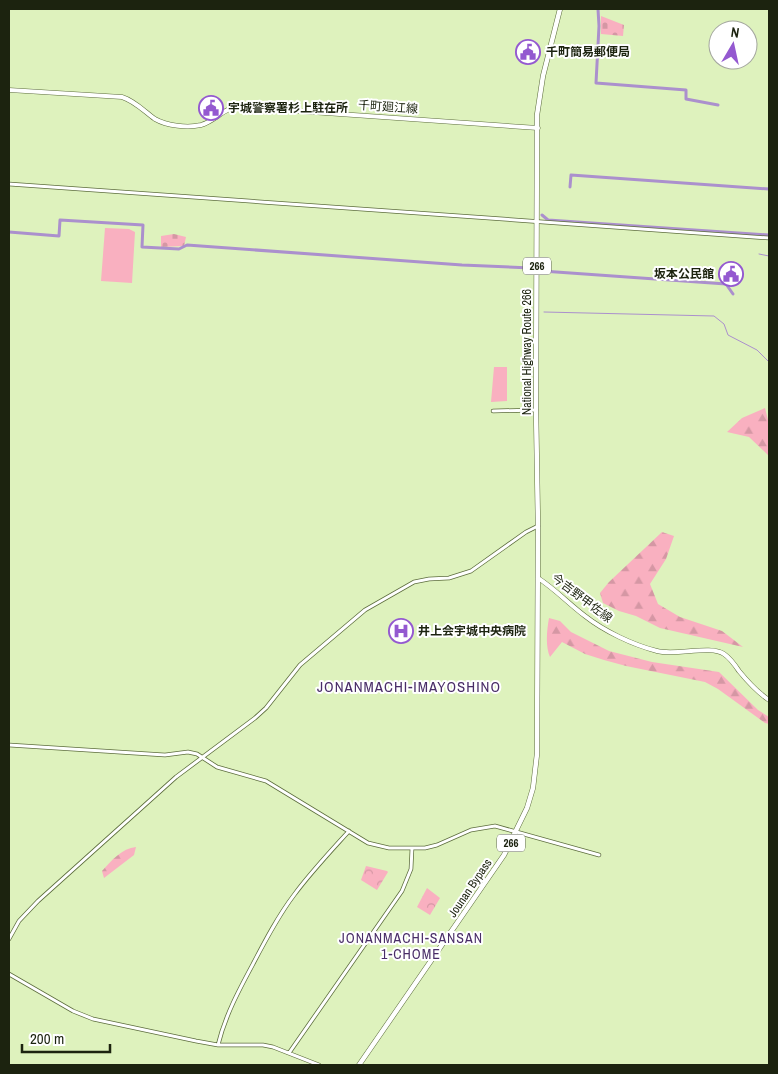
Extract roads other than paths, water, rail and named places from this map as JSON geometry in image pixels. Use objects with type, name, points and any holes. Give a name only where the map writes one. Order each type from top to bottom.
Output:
[{"type":"highway","name":"National Highway Route 266","points":[[538,578],[536,410],[537,115],[560,9]]},
{"type":"highway","name":"Jounan Bypass","points":[[359,1065],[485,885],[504,855],[527,808],[536,764],[538,578]]},
{"type":"main road","name":"千町廻江線","points":[[9,90],[122,97],[160,121],[191,126],[207,123],[227,109],[240,107],[538,128]]},
{"type":"main road","name":"今吉野甲佐線","points":[[538,578],[552,587],[586,617],[620,636],[656,651],[673,654],[713,650],[725,654],[754,688],[769,700]]},
{"type":"street","points":[[9,184],[769,238]]},
{"type":"street","points":[[493,411],[536,410]]},
{"type":"street","points":[[9,939],[20,921],[38,901],[170,782],[255,718],[266,708],[300,665],[365,610],[414,582],[449,578],[471,571],[526,532],[538,526]]},
{"type":"street","points":[[9,745],[165,755],[188,752],[201,757],[217,767],[257,777],[275,785],[368,843],[381,847],[412,848],[437,845],[471,830],[495,826],[598,855]]},
{"type":"street","points":[[218,1045],[227,1016],[270,932],[297,891],[349,831]]},
{"type":"street","points":[[289,1053],[402,891],[411,869],[412,848]]},
{"type":"street","points":[[9,974],[73,1011],[93,1019],[218,1045],[263,1045],[319,1065]]},
{"type":"waterway","points":[[598,9],[596,83],[686,90],[686,99],[718,105]]},
{"type":"waterway","points":[[570,187],[571,175],[769,189]]},
{"type":"waterway","points":[[542,215],[548,220],[769,235]]},
{"type":"waterway","points":[[9,232],[59,236],[60,220],[143,225],[142,247],[179,249],[187,245],[462,265],[531,268]]},
{"type":"waterway","points":[[759,254],[769,256]]},
{"type":"waterway","points":[[542,271],[726,284],[733,294]]},
{"type":"waterway","points":[[544,312],[714,316],[724,324],[728,335],[757,350],[769,362]]},
{"type":"place","name":"千町簡易郵便局","points":[[528,52]]},
{"type":"place","name":"宇城警察署杉上駐在所","points":[[211,108]]},
{"type":"place","name":"坂本公民館","points":[[731,274]]},
{"type":"place","name":"井上会宇城中央病院","points":[[401,631]]},
{"type":"district","name":"JONANMACHI-IMAYOSHINO","points":[[409,686]]},
{"type":"district","name":"JONANMACHI-SANSAN 1-CHOME","points":[[411,946]]}]
